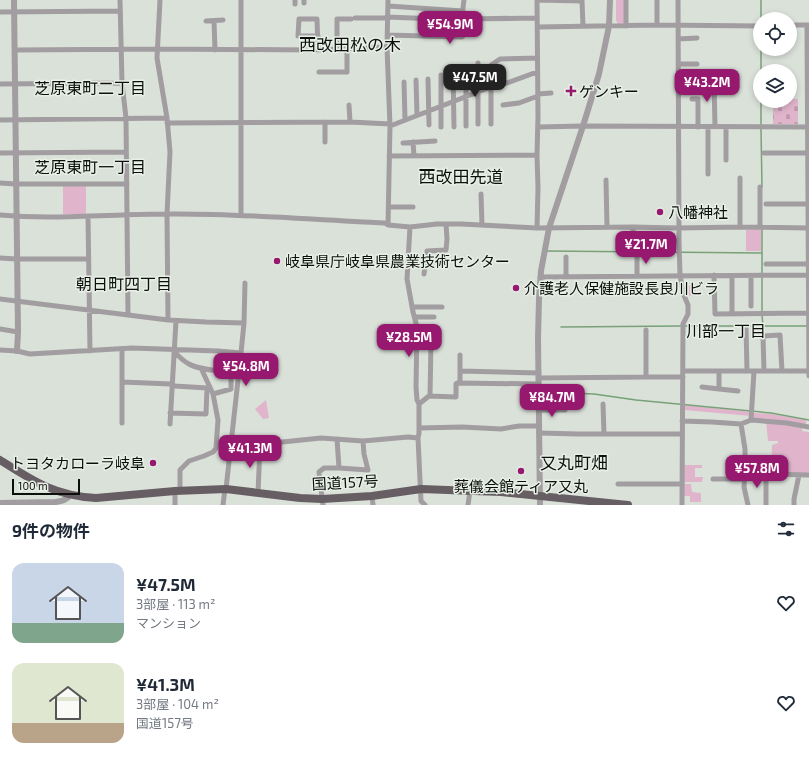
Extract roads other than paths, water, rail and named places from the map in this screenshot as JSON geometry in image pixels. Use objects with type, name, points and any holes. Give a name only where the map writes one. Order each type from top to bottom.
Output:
[{"type":"highway","name":"国道157号","points":[[0,460],[40,484],[56,491],[70,495],[96,498],[178,491],[226,489],[322,502],[421,489],[540,495],[628,505]]},
{"type":"street","points":[[14,0],[17,351]]},
{"type":"street","points":[[120,0],[122,83],[126,118],[128,315]]},
{"type":"street","points":[[160,0],[157,58],[167,120],[170,152],[167,214],[168,320]]},
{"type":"street","points":[[241,0],[241,215]]},
{"type":"street","points":[[388,0],[387,17],[390,125],[388,225]]},
{"type":"street","points":[[388,35],[462,37],[464,36],[462,16],[464,0]]},
{"type":"street","points":[[537,228],[537,0],[582,1],[583,26]]},
{"type":"street","points":[[540,505],[538,338],[540,277],[549,228],[599,74],[609,26],[610,0]]},
{"type":"street","points":[[626,0],[626,26]]},
{"type":"street","points":[[678,0],[678,228],[680,275],[683,292],[688,305],[688,314],[683,324],[684,371],[682,421],[682,505]]},
{"type":"street","points":[[657,1],[657,26]]},
{"type":"street","points":[[388,6],[463,11]]},
{"type":"street","points":[[0,12],[120,12]]},
{"type":"street","points":[[337,49],[337,19],[387,17],[463,20],[537,18]]},
{"type":"street","points":[[318,36],[298,36],[299,19],[317,19],[318,36],[318,50]]},
{"type":"street","points":[[206,21],[223,20]]},
{"type":"street","points":[[214,21],[215,50]]},
{"type":"street","points":[[538,27],[678,25],[753,26]]},
{"type":"street","points":[[797,25],[808,25],[809,376]]},
{"type":"street","points":[[678,39],[697,38]]},
{"type":"street","points":[[14,50],[318,50],[388,48]]},
{"type":"street","points":[[319,72],[347,72],[347,49]]},
{"type":"street","points":[[491,124],[491,65],[500,59],[537,58]]},
{"type":"street","points":[[478,63],[478,124]]},
{"type":"street","points":[[678,64],[697,64]]},
{"type":"street","points":[[466,70],[466,126]]},
{"type":"street","points":[[453,72],[454,127]]},
{"type":"street","points":[[0,120],[126,118],[241,123],[350,122],[390,125],[417,116],[491,86],[537,72]]},
{"type":"street","points":[[441,75],[442,127]]},
{"type":"street","points":[[428,79],[429,125]]},
{"type":"street","points":[[714,79],[715,126]]},
{"type":"street","points":[[416,80],[417,116]]},
{"type":"street","points":[[404,82],[405,120]]},
{"type":"street","points":[[0,84],[122,83]]},
{"type":"street","points":[[503,105],[519,103],[538,95],[551,94]]},
{"type":"street","points":[[692,99],[698,99],[698,127]]},
{"type":"street","points":[[349,105],[350,122]]},
{"type":"street","points":[[325,122],[325,142]]},
{"type":"street","points":[[726,126],[726,160]]},
{"type":"street","points":[[538,127],[808,127]]},
{"type":"street","points":[[708,127],[708,174]]},
{"type":"street","points":[[403,143],[434,141]]},
{"type":"street","points":[[413,142],[414,156]]},
{"type":"street","points":[[0,153],[126,152]]},
{"type":"street","points":[[764,153],[808,153]]},
{"type":"street","points":[[389,156],[537,155]]},
{"type":"street","points":[[740,178],[740,227]]},
{"type":"street","points":[[606,180],[607,228]]},
{"type":"street","points":[[0,183],[127,184]]},
{"type":"street","points":[[760,187],[760,228]]},
{"type":"street","points":[[481,194],[482,225]]},
{"type":"street","points":[[766,204],[808,204]]},
{"type":"street","points":[[389,206],[413,207]]},
{"type":"street","points":[[0,215],[16,217],[167,214],[241,215],[385,223],[388,225],[410,227],[446,224],[537,228],[808,228]]},
{"type":"street","points":[[88,216],[90,351]]},
{"type":"street","points":[[424,274],[427,252],[446,250],[446,224]]},
{"type":"street","points":[[410,227],[407,279],[417,326],[417,400],[419,404],[418,438],[421,501],[425,505]]},
{"type":"street","points":[[633,227],[633,250]]},
{"type":"street","points":[[651,241],[679,241]]},
{"type":"street","points":[[637,255],[637,276]]},
{"type":"street","points":[[566,257],[566,277]]},
{"type":"street","points":[[0,258],[16,260],[88,260]]},
{"type":"street","points":[[766,264],[808,264]]},
{"type":"street","points":[[714,275],[715,314],[808,313]]},
{"type":"street","points":[[540,277],[809,275]]},
{"type":"street","points":[[732,276],[732,314]]},
{"type":"street","points":[[751,276],[751,306]]},
{"type":"street","points":[[223,505],[231,448],[244,323],[244,284]]},
{"type":"street","points":[[0,299],[176,321],[244,323]]},
{"type":"street","points":[[412,307],[442,307]]},
{"type":"street","points":[[415,318],[434,317]]},
{"type":"street","points":[[170,424],[176,321]]},
{"type":"street","points":[[746,327],[747,371]]},
{"type":"street","points":[[0,330],[18,332]]},
{"type":"street","points":[[646,330],[646,376]]},
{"type":"street","points":[[764,371],[763,336],[780,335],[782,371]]},
{"type":"street","points":[[430,396],[431,342]]},
{"type":"street","points":[[0,350],[17,351],[30,354],[122,349],[218,351],[241,353]]},
{"type":"street","points":[[122,349],[122,423]]},
{"type":"street","points":[[174,351],[182,360],[190,365],[201,368],[239,372]]},
{"type":"street","points":[[460,355],[460,383]]},
{"type":"street","points":[[175,505],[180,470],[189,461],[213,452],[216,448],[218,420],[213,394],[201,368]]},
{"type":"street","points":[[213,394],[231,389],[231,371]]},
{"type":"street","points":[[461,371],[539,378]]},
{"type":"street","points":[[684,371],[809,371]]},
{"type":"street","points":[[719,371],[719,389]]},
{"type":"street","points":[[751,420],[754,371]]},
{"type":"street","points":[[419,404],[430,396],[456,397],[456,384],[460,383],[539,378],[646,376],[683,377]]},
{"type":"street","points":[[122,382],[207,388],[206,414],[170,413]]},
{"type":"street","points":[[702,387],[738,391]]},
{"type":"street","points":[[603,404],[604,434]]},
{"type":"street","points":[[539,410],[565,410]]},
{"type":"street","points":[[682,421],[741,424],[751,420],[787,423],[809,427]]},
{"type":"street","points":[[741,424],[745,450],[745,493],[748,505]]},
{"type":"street","points":[[419,428],[462,427],[501,429],[519,426],[539,426]]},
{"type":"street","points":[[539,433],[682,434]]},
{"type":"street","points":[[231,448],[257,445],[260,446],[263,444],[321,438],[363,441],[408,437],[418,438]]},
{"type":"street","points":[[337,439],[339,468]]},
{"type":"street","points":[[322,502],[319,472],[324,468],[368,470],[364,454],[363,441]]},
{"type":"street","points":[[258,493],[260,446]]},
{"type":"street","points":[[745,471],[766,474],[809,475]]},
{"type":"street","points":[[766,474],[766,505]]},
{"type":"street","points":[[794,505],[799,475]]},
{"type":"street","points":[[714,479],[744,479]]},
{"type":"street","points":[[618,484],[682,484]]},
{"type":"street","points":[[468,505],[470,491]]},
{"type":"street","points":[[0,503],[55,503],[63,501],[70,495]]},
{"type":"street","points":[[372,496],[373,505]]},
{"type":"waterway","points":[[761,0],[761,12]]},
{"type":"waterway","points":[[761,56],[761,64]]},
{"type":"waterway","points":[[761,108],[761,125]]},
{"type":"waterway","points":[[761,129],[762,187]]},
{"type":"waterway","points":[[762,229],[762,273]]},
{"type":"waterway","points":[[546,251],[762,253]]},
{"type":"waterway","points":[[762,277],[762,311]]},
{"type":"waterway","points":[[762,315],[763,326]]},
{"type":"waterway","points":[[561,327],[682,326]]},
{"type":"waterway","points":[[685,326],[808,326]]},
{"type":"waterway","points":[[542,394],[594,394],[636,400],[771,413],[809,420]]},
{"type":"place","name":"ゲンキー","points":[[571,91]]},
{"type":"place","name":"八幡神社","points":[[660,212]]},
{"type":"place","name":"岐阜県庁岐阜県農業技術センター","points":[[277,261]]},
{"type":"place","name":"介護老人保健施設長良川ビラ","points":[[516,288]]},
{"type":"place","name":"トヨタカローラ岐阜","points":[[153,463]]},
{"type":"place","name":"葬儀会館ティア又丸","points":[[521,471]]},
{"type":"district","name":"西改田松の木","points":[[350,44]]},
{"type":"district","name":"芝原東町二丁目","points":[[90,87]]},
{"type":"district","name":"芝原東町一丁目","points":[[90,166]]},
{"type":"district","name":"西改田先道","points":[[461,176]]},
{"type":"district","name":"朝日町四丁目","points":[[124,283]]},
{"type":"district","name":"川部一丁目","points":[[726,330]]},
{"type":"district","name":"又丸町畑","points":[[574,462]]}]
